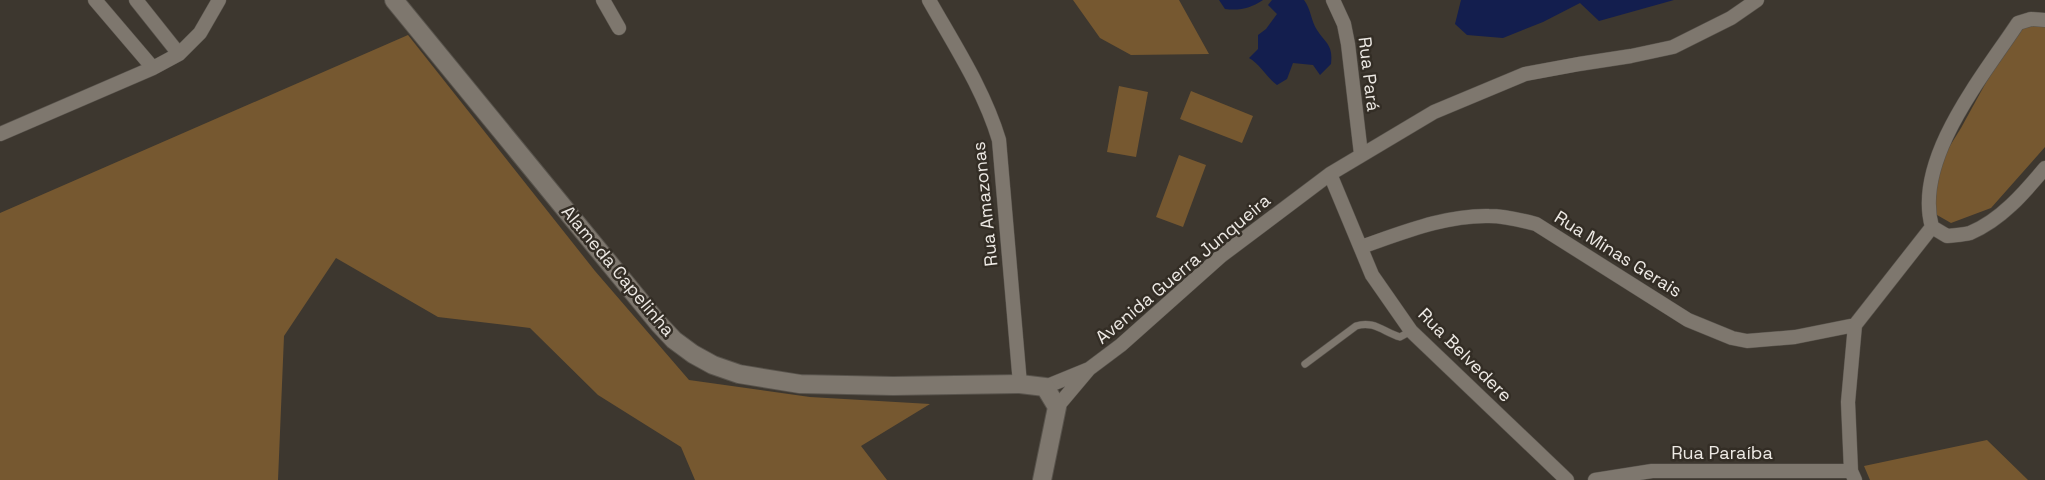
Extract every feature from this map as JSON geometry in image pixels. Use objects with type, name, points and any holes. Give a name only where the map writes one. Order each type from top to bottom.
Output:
[{"type":"street","points":[[95,0],[153,68]]},
{"type":"street","points":[[136,0],[178,54]]},
{"type":"street","points":[[0,134],[153,68],[178,54],[200,33],[219,0]]},
{"type":"street","name":"Alameda Capelinha","points":[[394,0],[659,324],[674,340],[693,354],[739,374],[800,384],[893,386],[1020,384],[1045,387]]},
{"type":"street","points":[[603,0],[619,28]]},
{"type":"street","name":"Rua Amazonas","points":[[929,0],[979,88],[992,116],[999,140],[1020,384]]},
{"type":"street","name":"Rua Pará","points":[[1333,0],[1344,24],[1348,44],[1361,154]]},
{"type":"street","name":"Avenida Guerra Junqueira","points":[[1057,407],[1089,369],[1121,345],[1221,256],[1330,174],[1361,154],[1434,112],[1485,89],[1525,74],[1673,47],[1731,18],[1757,0]]},
{"type":"street","points":[[2045,20],[2031,19],[2018,23],[1958,113],[1940,148],[1932,180],[1927,211],[1932,227],[1947,236],[1969,233],[1996,218],[2025,192],[2045,168]]},
{"type":"street","name":"Rua Belvedere","points":[[1330,174],[1372,275],[1411,331],[1567,480]]},
{"type":"street","name":"Rua Minas Gerais","points":[[1361,247],[1426,225],[1460,218],[1490,216],[1510,218],[1536,224],[1688,320],[1732,338],[1747,341],[1795,337],[1855,325]]},
{"type":"street","points":[[1853,475],[1848,402],[1855,325],[1932,227]]},
{"type":"street","name":"Avenida Guerra Junqueira","points":[[1045,387],[1089,369]]},
{"type":"street","points":[[1042,480],[1057,407],[1045,387]]},
{"type":"street","name":"Rua Paraíba","points":[[1595,480],[1652,471],[1853,475]]},
{"type":"lane","points":[[1305,364],[1356,326],[1364,323],[1377,326],[1400,337],[1411,331]]},
{"type":"shaded area","points":[[1073,0],[1179,0],[1209,54],[1131,55],[1100,38]]},
{"type":"shaded area","points":[[2045,16],[2045,147],[1991,208],[1951,223],[1937,215],[1930,178],[1961,128],[2017,26]]},
{"type":"shaded area","points":[[408,35],[595,271],[689,380],[810,397],[930,404],[861,446],[887,480],[695,480],[681,447],[598,395],[530,328],[438,317],[336,258],[284,336],[278,480],[0,480],[0,213]]},
{"type":"shaded area","points":[[1119,86],[1148,92],[1136,157],[1107,152]]},
{"type":"shaded area","points":[[1191,91],[1253,116],[1242,143],[1180,119]]},
{"type":"shaded area","points":[[1179,155],[1206,165],[1183,227],[1156,217]]},
{"type":"shaded area","points":[[1987,440],[2028,480],[1870,480],[1864,466]]},
{"type":"water","points":[[1219,0],[1263,0],[1250,7],[1236,10],[1225,9]]},
{"type":"water","points":[[1272,0],[1304,0],[1315,26],[1331,53],[1331,64],[1320,75],[1313,65],[1293,63],[1287,79],[1277,85],[1249,58],[1258,49],[1258,35],[1266,29],[1277,14],[1268,5]]},
{"type":"water","points":[[1461,0],[1674,0],[1599,21],[1580,3],[1543,22],[1503,38],[1467,35],[1455,24]]}]
